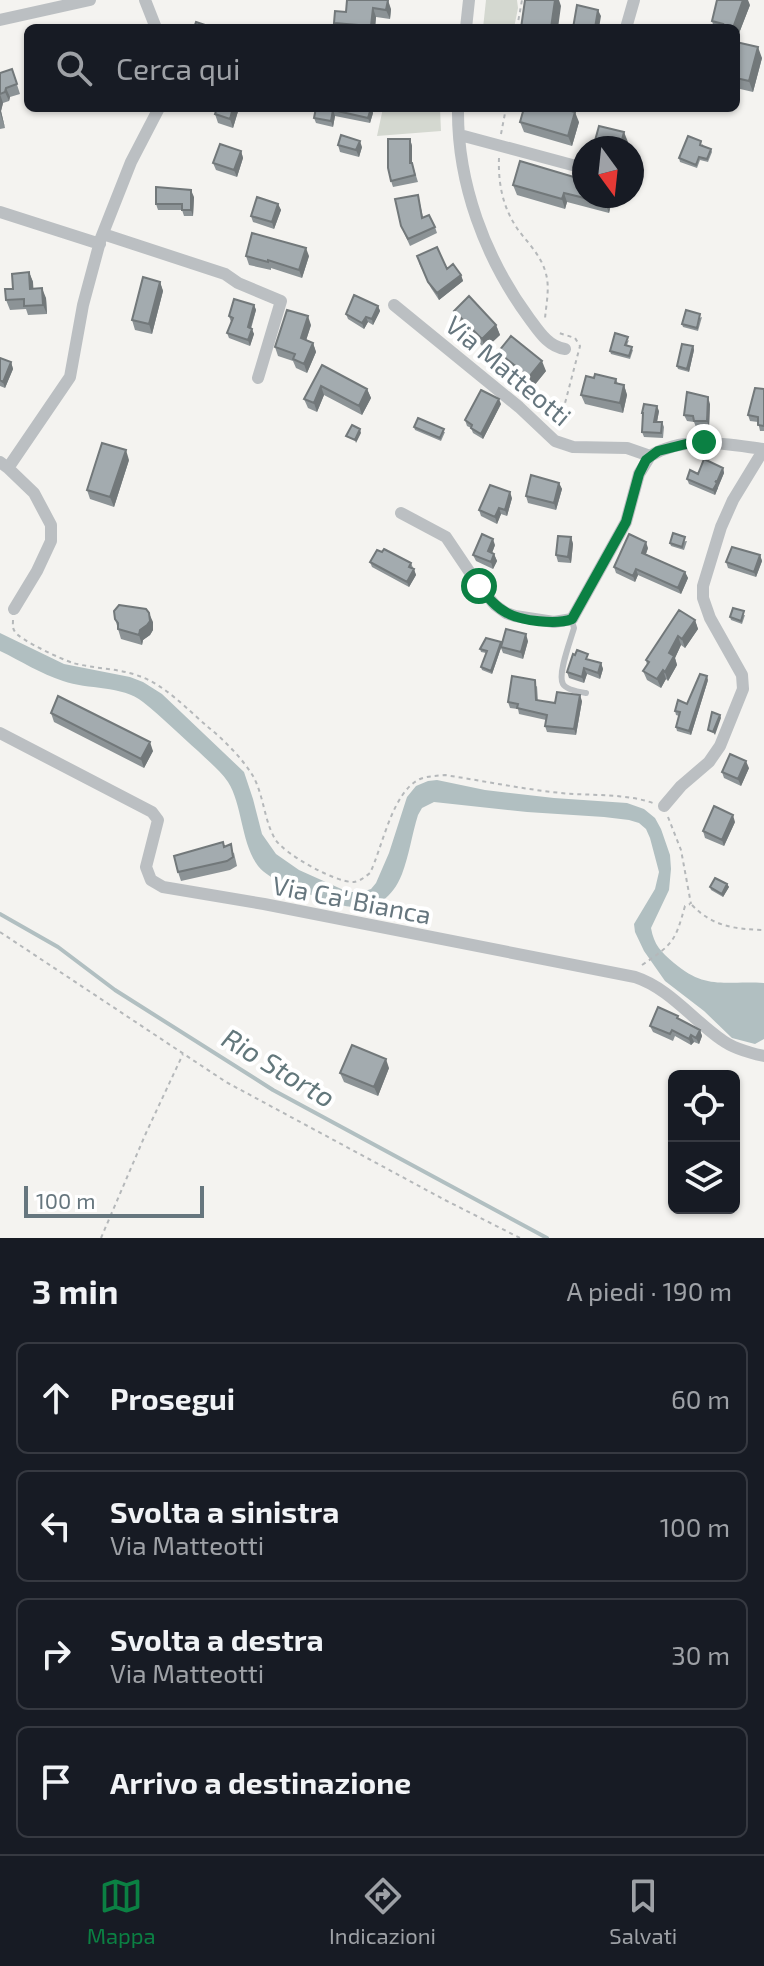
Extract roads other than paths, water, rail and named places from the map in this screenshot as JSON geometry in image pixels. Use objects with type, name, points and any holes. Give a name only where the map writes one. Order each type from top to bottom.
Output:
[{"type":"street","points":[[0,20],[90,0]]},
{"type":"street","points":[[145,0],[154,24]]},
{"type":"street","points":[[466,24],[469,0]]},
{"type":"street","points":[[627,24],[634,0]]},
{"type":"street","points":[[14,609],[51,541],[51,525],[34,493],[4,465],[70,377],[83,305],[101,239],[131,162],[157,112]]},
{"type":"street","points":[[458,112],[463,164],[474,208],[495,262],[518,303],[540,333],[553,345],[565,349]]},
{"type":"street","points":[[460,135],[572,165]]},
{"type":"street","points":[[0,212],[225,274],[238,283],[281,301],[258,378]]},
{"type":"street","name":"Via Matteotti","points":[[394,305],[519,407],[555,441],[573,447],[627,448],[650,456],[658,451],[697,442],[764,449],[733,500],[721,527],[703,586],[703,598],[710,618],[742,675],[743,689],[720,746],[709,762],[681,786],[664,806]]},
{"type":"street","points":[[401,513],[446,537],[479,586],[506,613],[554,622],[572,619],[626,522],[639,474],[650,456]]},
{"type":"street","name":"Via Ca' Bianca","points":[[0,733],[152,812],[158,820],[146,867],[151,880],[163,887],[635,977],[647,981],[725,1042],[764,1056]]},
{"type":"lane","points":[[572,619],[574,628],[561,673],[562,682],[566,687],[586,693]]},
{"type":"waterway","name":"Rio Storto","points":[[0,914],[58,947],[115,990],[273,1090],[547,1238]]}]
